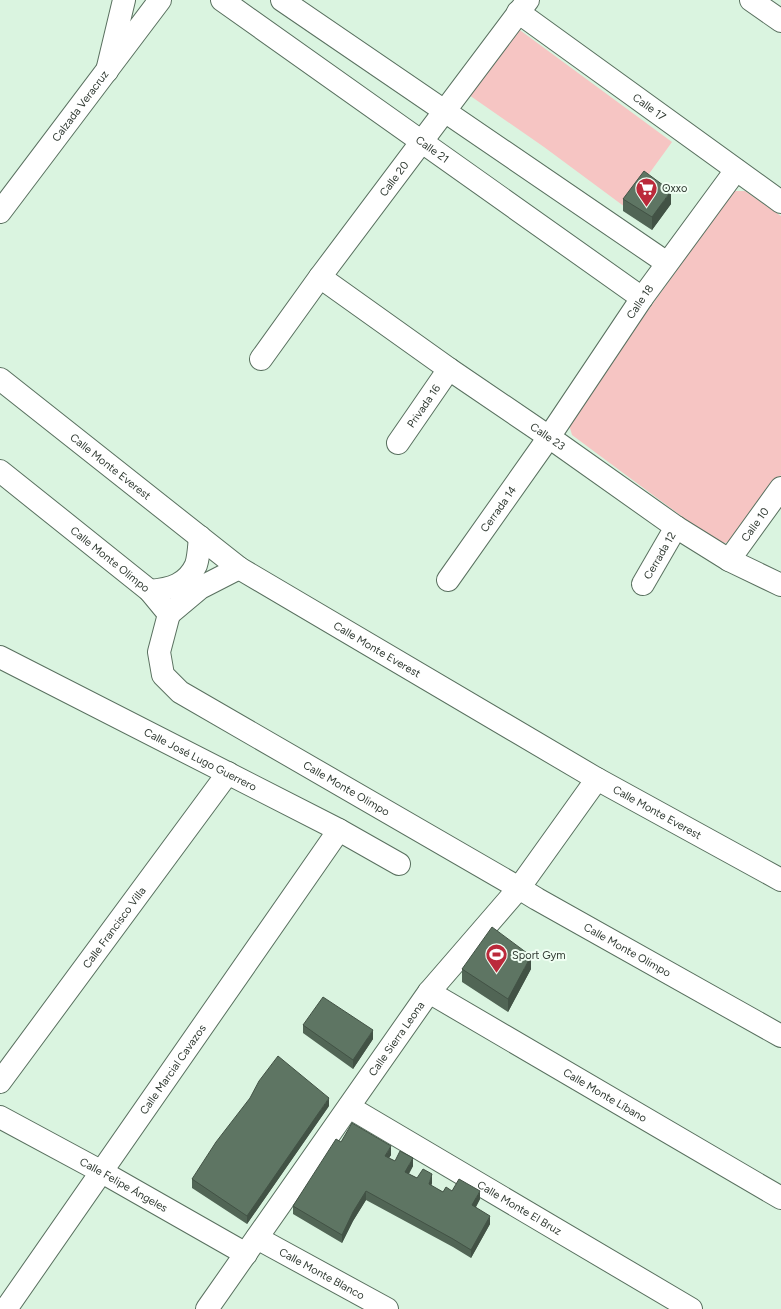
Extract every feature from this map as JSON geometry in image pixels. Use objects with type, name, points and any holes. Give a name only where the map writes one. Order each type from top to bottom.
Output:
[{"type":"street","points":[[107,71],[124,0]]},
{"type":"street","name":"Calzada Veracruz","points":[[1,209],[160,0]]},
{"type":"street","name":"Calle 21","points":[[222,0],[642,298]]},
{"type":"street","points":[[282,0],[667,263]]},
{"type":"street","points":[[751,0],[781,21]]},
{"type":"street","name":"Calle 20","points":[[261,359],[320,277],[523,6]]},
{"type":"street","name":"Calle 17","points":[[523,6],[736,170],[781,202]]},
{"type":"street","name":"Calle 18","points":[[549,437],[642,298],[736,170]]},
{"type":"street","name":"Calle 23","points":[[320,277],[449,369],[676,526],[729,560],[781,585]]},
{"type":"street","name":"Privada 16","points":[[398,443],[449,369]]},
{"type":"street","name":"Calle Monte Everest","points":[[0,379],[239,568],[597,779],[781,880]]},
{"type":"street","name":"Cerrada 14","points":[[448,580],[549,437]]},
{"type":"street","name":"Calle Monte Olimpo","points":[[0,472],[150,591],[169,614],[159,652],[163,675],[180,692],[537,899],[781,1036]]},
{"type":"street","name":"Calle 10","points":[[729,560],[781,488]]},
{"type":"street","name":"Cerrada 12","points":[[643,584],[676,526]]},
{"type":"street","points":[[150,591],[167,590],[179,585],[190,575],[196,564],[200,537]]},
{"type":"street","points":[[169,614],[200,588],[239,568]]},
{"type":"street","name":"Calle José Lugo Guerrero","points":[[0,657],[339,830],[399,864]]},
{"type":"street","name":"Calle Francisco Villa","points":[[0,1082],[228,773]]},
{"type":"street","name":"Calle Sierra Leona","points":[[207,1309],[430,992],[519,888],[597,779]]},
{"type":"street","name":"Calle Marcial Cavazos","points":[[6,1309],[339,830]]},
{"type":"street","name":"Calle Monte Líbano","points":[[430,992],[781,1198]]},
{"type":"street","name":"Calle Monte El Bruz","points":[[349,1107],[691,1309]]},
{"type":"street","name":"Calle Felipe Ángeles","points":[[0,1117],[102,1172],[252,1246]]},
{"type":"street","name":"Calle Monte Blanco","points":[[252,1246],[388,1309]]},
{"type":"shaded area","points":[[517,28],[672,142],[625,207],[544,147],[469,95]]},
{"type":"shaded area","points":[[734,191],[745,191],[781,216],[781,475],[734,541],[719,544],[572,435],[568,421]]},
{"type":"building","points":[[644,171],[671,191],[652,217],[623,199]]},
{"type":"building","name":"Sport Gym","points":[[492,927],[531,956],[508,999],[462,969]]},
{"type":"building","points":[[323,997],[373,1030],[353,1060],[303,1025]]},
{"type":"building","points":[[278,1056],[329,1098],[247,1216],[192,1179],[216,1142],[250,1098],[259,1081]]},
{"type":"building","points":[[352,1123],[391,1146],[385,1156],[395,1161],[400,1151],[413,1158],[405,1172],[417,1178],[423,1169],[432,1174],[429,1184],[443,1192],[446,1187],[452,1191],[459,1179],[480,1191],[472,1205],[490,1216],[471,1250],[366,1191],[353,1212],[342,1235],[293,1206],[336,1139],[341,1142]]},
{"type":"place","name":"Oxxo","points":[[647,208]]},
{"type":"place","name":"Sport Gym","points":[[497,974]]}]
